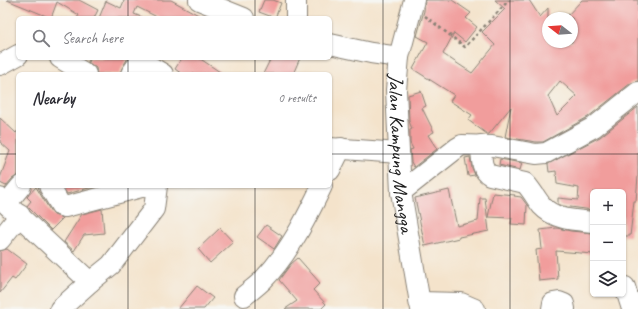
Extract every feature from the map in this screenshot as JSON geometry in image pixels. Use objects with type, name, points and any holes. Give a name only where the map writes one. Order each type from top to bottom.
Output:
[{"type":"street","points":[[199,0],[239,16]]},
{"type":"street","points":[[296,0],[296,16]]},
{"type":"street","name":"Jalan Kampung Mangga","points":[[413,3],[399,57],[396,90],[401,192],[420,305]]},
{"type":"street","points":[[332,44],[371,53],[399,57]]},
{"type":"street","points":[[0,65],[16,56]]},
{"type":"street","points":[[63,60],[83,72]]},
{"type":"street","points":[[132,72],[139,63],[143,62],[160,72]]},
{"type":"street","points":[[401,192],[462,145],[492,146],[536,154],[546,153],[594,127],[638,92]]},
{"type":"street","points":[[481,145],[483,168],[485,172],[490,175],[525,183],[544,208],[556,216],[590,222]]},
{"type":"street","points":[[332,161],[335,148],[399,153]]},
{"type":"street","points":[[0,240],[9,206],[20,188]]},
{"type":"street","points":[[50,188],[61,206],[65,207],[138,188]]},
{"type":"street","points":[[60,309],[111,265],[154,209],[157,188]]},
{"type":"street","points":[[244,296],[262,280],[286,252],[321,188]]},
{"type":"street","points":[[9,206],[90,282]]},
{"type":"street","points":[[626,290],[632,309]]},
{"type":"street","points":[[552,309],[553,303],[559,302],[564,304],[565,309]]},
{"type":"street","points":[[420,305],[461,303],[475,309]]},
{"type":"path","points":[[413,3],[465,47],[509,0]]},
{"type":"building","points":[[7,0],[79,0],[98,10],[95,16],[78,16],[79,15],[57,2],[52,16],[46,16]]},
{"type":"building","points":[[123,0],[171,0],[200,16],[155,16],[137,7],[134,14],[139,16],[100,16],[106,1],[121,8],[124,1]]},
{"type":"building","points":[[264,0],[273,0],[281,3],[276,16],[270,16],[259,12]]},
{"type":"building","points":[[425,0],[452,0],[471,13],[466,18],[477,27],[465,42],[454,33],[443,54],[472,73],[495,45],[482,32],[505,9],[495,0],[529,0],[540,17],[542,15],[542,48],[578,48],[578,12],[571,12],[582,0],[638,0],[638,81],[631,83],[588,117],[543,142],[505,137],[511,107],[489,134],[487,134],[468,120],[472,115],[450,101],[454,95],[413,69],[428,42],[417,36],[424,11]],"holes":[[[560,81],[577,96],[557,116],[548,96]]]},
{"type":"building","points":[[89,60],[127,60],[121,72],[97,72],[96,68],[88,62]]},
{"type":"building","points":[[181,60],[202,60],[220,72],[179,72],[175,69]]},
{"type":"building","points":[[270,60],[299,60],[294,72],[264,72]]},
{"type":"building","points":[[421,91],[426,106],[422,108],[434,132],[428,135],[437,149],[414,167],[411,162],[410,150],[413,149],[410,143],[410,130],[412,129],[409,121],[408,95]]},
{"type":"building","points":[[638,107],[638,176],[636,201],[634,201],[630,236],[626,236],[626,189],[590,189],[590,210],[558,204],[558,198],[578,200],[579,188],[557,184],[556,171],[549,172],[548,164],[600,137]]},
{"type":"building","points":[[0,118],[16,133],[16,176],[6,186],[0,183],[0,178],[10,151],[0,142]]},
{"type":"building","points":[[470,157],[475,175],[468,176],[465,158]]},
{"type":"building","points":[[500,159],[522,163],[520,170],[499,165]]},
{"type":"building","points":[[37,188],[51,212],[54,215],[63,218],[51,230],[27,206],[31,201],[27,197]]},
{"type":"building","points":[[63,188],[89,188],[67,194]]},
{"type":"building","points":[[449,190],[457,226],[478,221],[480,198],[485,198],[489,231],[425,246],[415,198]]},
{"type":"building","points":[[493,193],[521,197],[527,205],[526,225],[511,224],[512,218],[488,217]]},
{"type":"building","points":[[102,209],[104,233],[84,235],[74,251],[64,242],[82,214]]},
{"type":"building","points":[[266,225],[282,236],[274,249],[257,237]]},
{"type":"building","points":[[220,228],[233,242],[210,263],[198,249]]},
{"type":"building","points":[[557,228],[590,233],[590,254],[556,251],[558,279],[539,281],[536,250],[542,249],[540,230]]},
{"type":"building","points":[[7,249],[27,264],[15,280],[12,278],[0,293],[0,251]]},
{"type":"building","points":[[298,258],[320,283],[313,290],[326,304],[321,309],[285,309],[297,301],[279,280],[291,264]]},
{"type":"building","points":[[197,286],[213,298],[204,309],[178,309]]}]
